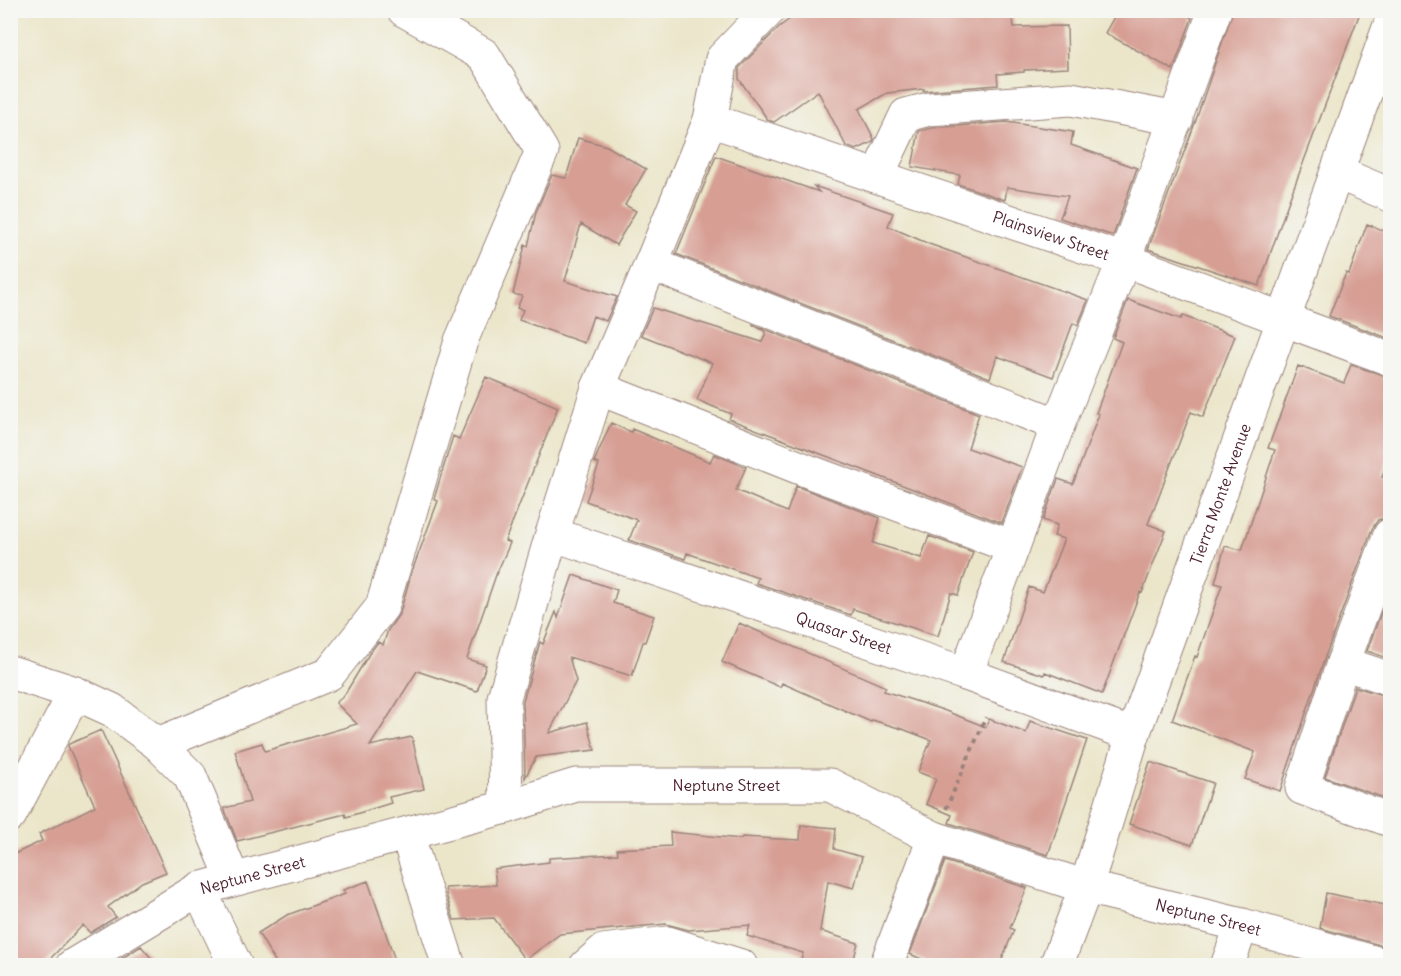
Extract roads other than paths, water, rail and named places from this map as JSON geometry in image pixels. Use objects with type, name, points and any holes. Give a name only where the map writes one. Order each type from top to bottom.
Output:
[{"type":"street","points":[[158,744],[329,674],[382,608],[461,341],[542,151],[483,55],[404,10]]},
{"type":"street","points":[[506,807],[504,698],[598,388],[710,120],[722,59],[769,10]]},
{"type":"street","points":[[966,674],[1058,425],[1177,119],[1215,10]]},
{"type":"street","name":"Tierra Monte Avenue","points":[[1056,966],[1086,887],[1133,735],[1390,26]]},
{"type":"street","points":[[877,176],[906,115],[929,109],[1071,99],[1177,119]]},
{"type":"street","name":"Plainsview Street","points":[[710,120],[1124,260],[1390,359]]},
{"type":"street","points":[[1338,173],[1390,195]]},
{"type":"street","points":[[651,264],[1058,425]]},
{"type":"street","points":[[598,388],[813,473],[1013,546]]},
{"type":"street","name":"Quasar Street","points":[[552,534],[966,674],[1133,735]]},
{"type":"street","points":[[1390,535],[1343,663],[1302,788],[1390,820]]},
{"type":"street","points":[[1343,663],[1390,679]]},
{"type":"street","points":[[10,672],[75,693],[112,710],[158,744],[190,776],[233,879]]},
{"type":"street","points":[[10,815],[75,693]]},
{"type":"street","name":"Neptune Street","points":[[72,966],[199,890],[506,807],[576,785],[830,785],[934,838],[1086,887],[1242,925],[1387,966]]},
{"type":"street","points":[[407,834],[449,966]]},
{"type":"street","points":[[885,966],[934,838]]},
{"type":"street","points":[[199,890],[236,966]]},
{"type":"street","points":[[1227,966],[1242,925]]},
{"type":"street","points":[[586,966],[603,951],[668,943],[741,966]]}]
